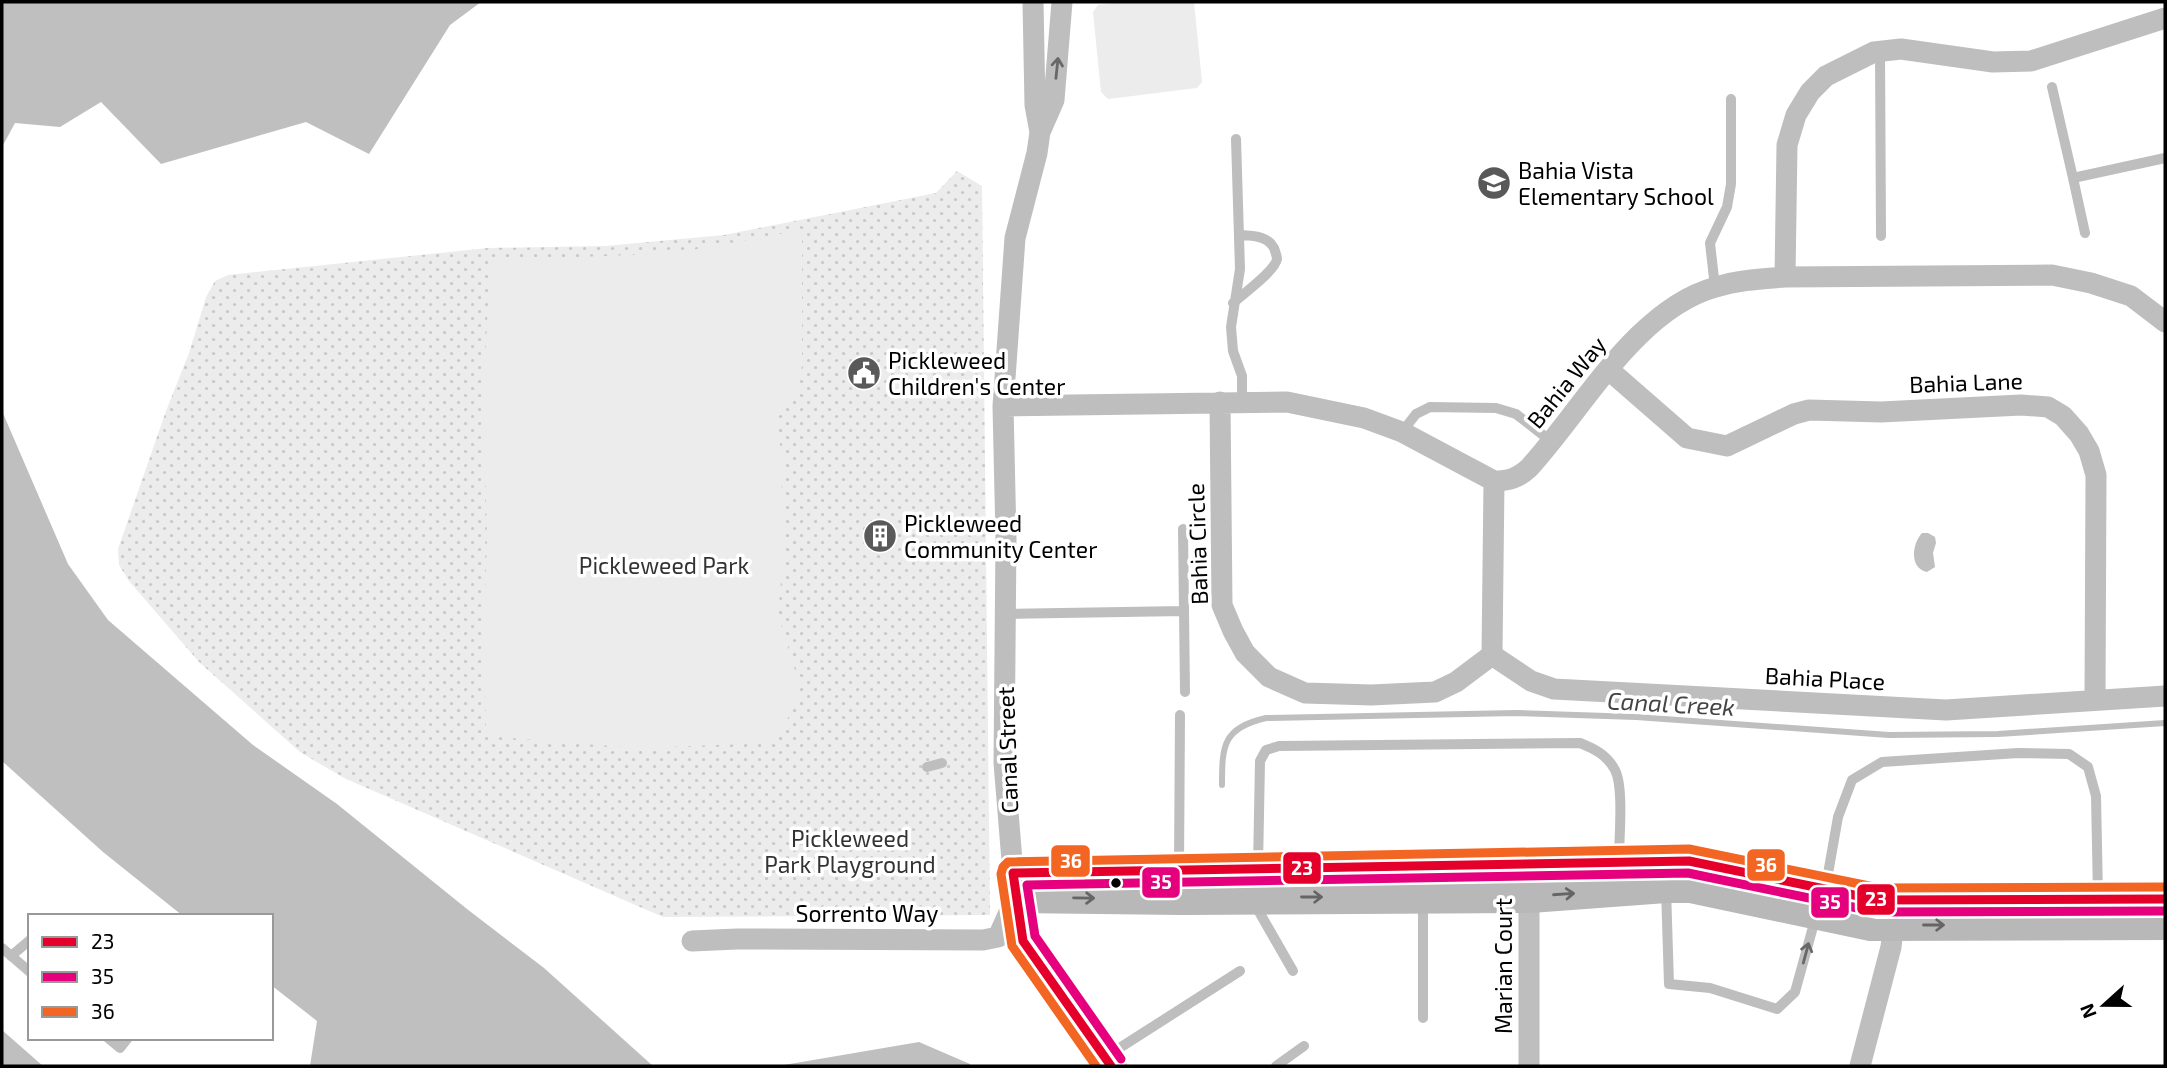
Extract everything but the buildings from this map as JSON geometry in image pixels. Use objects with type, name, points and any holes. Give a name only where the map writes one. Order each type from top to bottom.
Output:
[{"type":"street","points":[[1033,2],[1035,104],[1040,132]]},
{"type":"street","points":[[1040,132],[1054,100],[1062,2]]},
{"type":"street","points":[[1785,277],[1787,145],[1796,115],[1810,92],[1826,76],[1874,52],[1901,49],[1993,62],[2031,61],[2165,18]]},
{"type":"street","name":"Canal Street","points":[[1040,132],[1016,238],[1003,406],[1006,538],[1004,763],[1023,941],[1107,1062]]},
{"type":"street","name":"Bahia Way","points":[[1494,481],[1506,481],[1520,476],[1552,442],[1626,348],[1653,321],[1685,300],[1715,287],[1749,279],[1785,277],[2052,275],[2091,283],[2130,296],[2165,322]]},
{"type":"street","name":"Bahia Lane","points":[[1609,370],[1686,438],[1727,446],[1794,414],[1809,410],[1881,412],[2021,405],[2048,407],[2063,416],[2089,451],[2096,475],[2095,700]]},
{"type":"street","name":"Bahia Circle","points":[[1220,402],[1222,605],[1245,653],[1269,677],[1305,693],[1371,695],[1435,692],[1456,682],[1492,654]]},
{"type":"street","points":[[1003,406],[1287,402],[1335,410],[1402,432],[1494,481],[1492,654]]},
{"type":"street","name":"Bahia Place","points":[[1492,654],[1531,681],[1554,690],[1946,710],[2165,696]]},
{"type":"street","points":[[1015,885],[1255,883],[1529,866],[1689,861],[1821,901],[1871,925],[1896,912],[2098,899],[2165,899]]},
{"type":"street","name":"Marian Court","points":[[1529,866],[1529,1066]]},
{"type":"street","points":[[1015,885],[1179,871],[1255,883],[1423,897],[1530,897],[1691,887],[1821,901]]},
{"type":"street","name":"Sorrento Way","points":[[692,940],[991,939],[998,937],[1015,885]]},
{"type":"street","points":[[1896,912],[2165,924]]},
{"type":"street","points":[[1860,1066],[1891,947],[1896,912]]},
{"type":"lane","points":[[1880,51],[1881,236]]},
{"type":"lane","points":[[2052,87],[2085,233]]},
{"type":"lane","points":[[1715,287],[1710,243],[1727,207],[1731,184],[1731,99]]},
{"type":"lane","points":[[1236,138],[1240,269],[1231,327],[1233,351],[1242,376],[1242,401]]},
{"type":"lane","points":[[2073,178],[2165,158]]},
{"type":"lane","points":[[1233,303],[1271,270],[1277,261],[1276,251],[1270,242],[1257,236],[1239,235]]},
{"type":"lane","points":[[1402,432],[1416,414],[1430,407],[1496,408],[1516,414],[1552,442]]},
{"type":"lane","points":[[1184,529],[1185,692]]},
{"type":"lane","points":[[1005,614],[1184,611]]},
{"type":"lane","points":[[1179,871],[1180,715]]},
{"type":"lane","points":[[1293,971],[1262,921],[1255,883],[1260,761],[1266,750],[1279,746],[1580,743],[1598,750],[1616,771],[1619,787],[1619,862]]},
{"type":"lane","points":[[1666,887],[1669,984],[1710,988],[1777,1009],[1795,992],[1821,901],[1838,817],[1852,780],[1882,762],[2018,753],[2069,754],[2088,767],[2096,796],[2098,899]]},
{"type":"lane","points":[[927,767],[942,764]]},
{"type":"lane","points":[[1423,897],[1423,1018]]},
{"type":"lane","points":[[11,956],[28,942]]},
{"type":"lane","points":[[2,947],[28,970]]},
{"type":"lane","points":[[1107,1062],[1240,971]]},
{"type":"lane","points":[[110,1040],[120,1048],[126,1040]]},
{"type":"lane","points":[[1276,1066],[1304,1046]]},
{"type":"green space","points":[[1123,2],[1194,2],[1202,82],[1197,88],[1108,99],[1101,92],[1093,12],[1098,5]]},
{"type":"green space","name":"Pickleweed Park","points":[[957,171],[982,186],[990,915],[663,917],[344,778],[300,752],[199,662],[129,581],[119,565],[118,549],[189,353],[206,297],[215,281],[228,275],[488,248],[605,246],[724,235],[936,193]]},
{"type":"green space","points":[[802,230],[802,365],[799,390],[779,414],[778,430],[783,466],[781,495],[786,524],[778,615],[800,686],[795,706],[773,743],[635,748],[486,736],[484,630],[487,537],[483,402],[490,261],[675,253]]},
{"type":"shaded area","points":[[2,2],[481,2],[450,25],[369,154],[306,122],[161,164],[101,102],[60,127],[15,123],[2,147]]},
{"type":"shaded area","points":[[2,411],[68,564],[108,620],[253,745],[337,804],[544,968],[653,1066],[310,1066],[317,1021],[273,987],[273,914],[180,914],[103,852],[2,761]]},
{"type":"shaded area","points":[[1922,533],[1935,537],[1936,543],[1933,553],[1935,567],[1927,572],[1917,566],[1914,555],[1916,543]]},
{"type":"shaded area","points":[[2,1030],[43,1066],[2,1066]]},
{"type":"shaded area","points":[[919,1042],[970,1066],[778,1066]]},
{"type":"waterway","name":"Canal Creek","points":[[1222,785],[1223,759],[1228,740],[1241,727],[1266,718],[1516,713],[1636,717],[1889,735],[1998,734],[2165,723]]},
{"type":"transit line","name":"36","points":[[1096,1066],[1012,946],[1001,874],[1008,862],[1689,849],[1879,888],[2165,887]]},
{"type":"transit line","name":"23","points":[[1013,873],[1689,861],[1878,900],[2165,899]]},
{"type":"transit line","name":"23","points":[[1013,873],[1023,941],[1111,1066]]},
{"type":"transit line","name":"35","points":[[1121,1059],[1035,936],[1027,885],[1688,873],[1877,912],[2165,911]]},
{"type":"place","name":"Bahia Vista Elementary School","points":[[1494,183]]},
{"type":"place","name":"Pickleweed Children's Center","points":[[864,373]]},
{"type":"place","name":"Pickleweed Community Center","points":[[880,536]]},
{"type":"park label","name":"Pickleweed Park Playground","points":[[850,851]]}]
